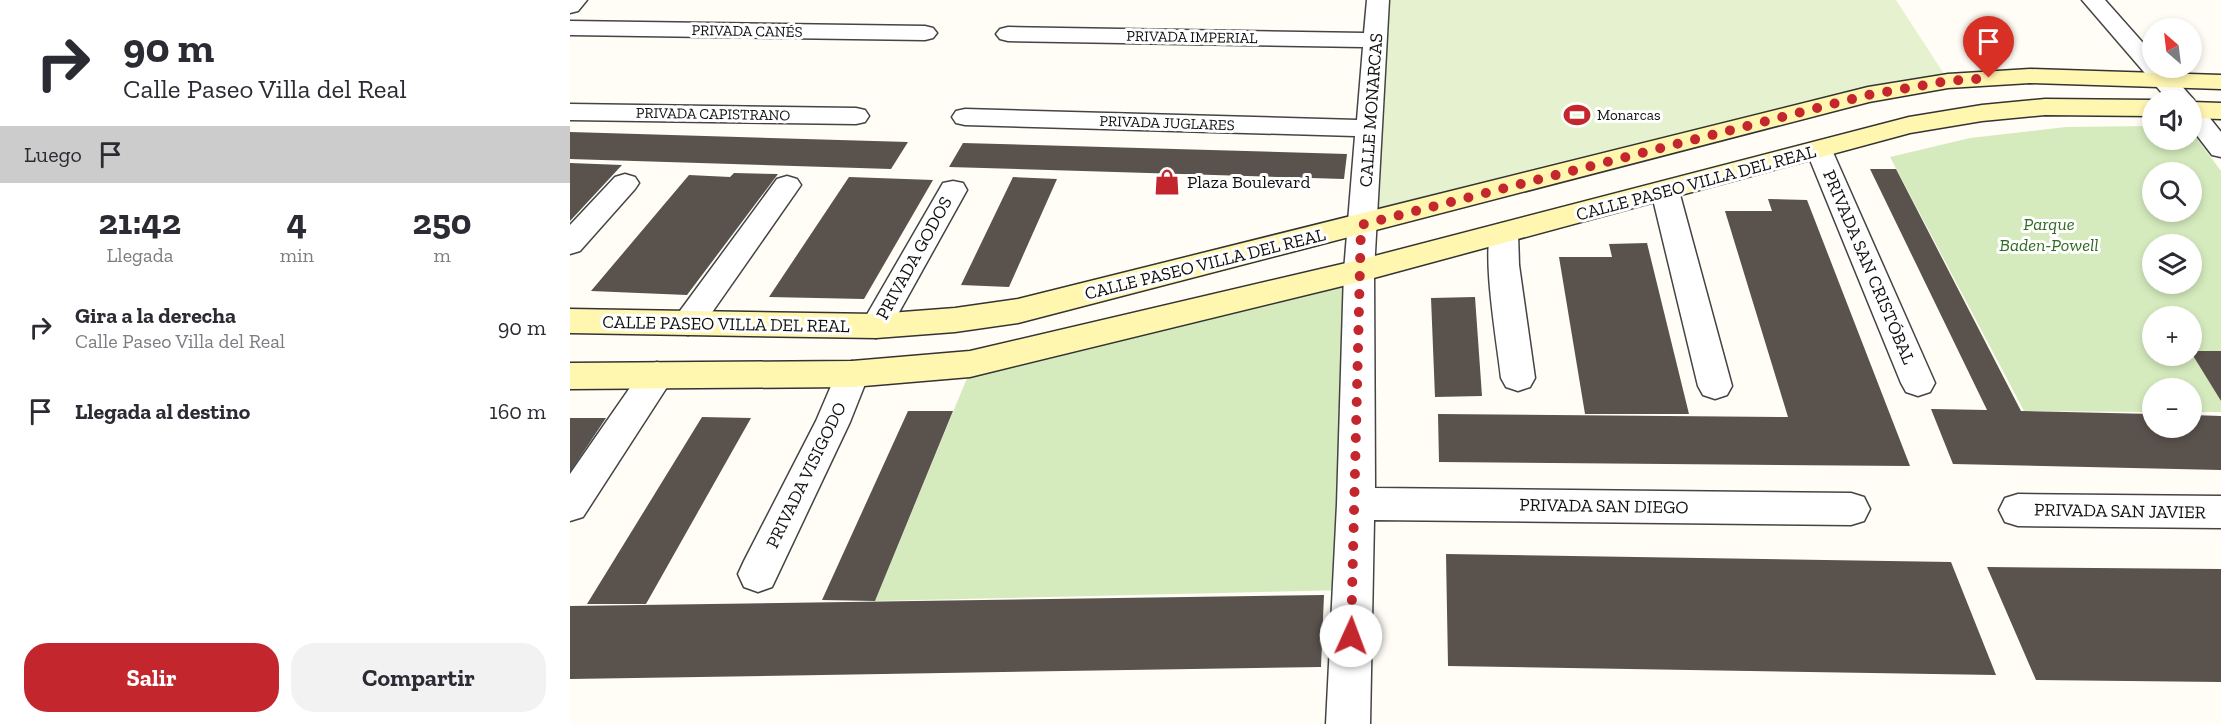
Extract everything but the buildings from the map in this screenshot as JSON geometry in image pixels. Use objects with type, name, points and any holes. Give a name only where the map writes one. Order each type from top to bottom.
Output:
[{"type":"street","points":[[570,6],[576,0]]},
{"type":"street","name":"CALLE MONARCAS","points":[[1348,724],[1356,504],[1359,271],[1378,0]]},
{"type":"street","points":[[2093,0],[2172,90]]},
{"type":"street","name":"PRIVADA CANÉS","points":[[570,28],[924,33]]},
{"type":"street","name":"PRIVADA IMPERIAL","points":[[1008,34],[1376,40]]},
{"type":"street","name":"CALLE PASEO VILLA DEL REAL","points":[[570,321],[876,326],[955,320],[1018,311],[1880,93],[1948,81],[2030,76],[2221,82]]},
{"type":"street","name":"CALLE PASEO VILLA DEL REAL","points":[[570,376],[852,374],[970,364],[1359,271],[1909,125],[2045,106],[2142,108]]},
{"type":"street","points":[[2202,111],[2221,111]]},
{"type":"street","name":"PRIVADA CAPISTRANO","points":[[570,112],[856,116]]},
{"type":"street","name":"PRIVADA JUGLARES","points":[[965,117],[1369,128]]},
{"type":"street","points":[[2202,124],[2221,149]]},
{"type":"street","name":"PRIVADA SAN CRISTÓBAL","points":[[1820,150],[1918,383]]},
{"type":"street","points":[[570,244],[625,183]]},
{"type":"street","points":[[688,323],[787,185]]},
{"type":"street","name":"PRIVADA GODOS","points":[[876,326],[953,190]]},
{"type":"street","points":[[1665,191],[1715,386]]},
{"type":"street","points":[[1503,233],[1504,265],[1518,378]]},
{"type":"street","name":"PRIVADA VISIGODO","points":[[758,574],[833,422],[852,374]]},
{"type":"street","points":[[570,505],[657,375]]},
{"type":"street","name":"PRIVADA SAN DIEGO","points":[[1356,504],[1851,509]]},
{"type":"street","name":"PRIVADA SAN JAVIER","points":[[2018,510],[2221,512]]},
{"type":"green space","name":"Monarcas","points":[[1378,0],[1896,0],[1948,80],[1364,217]]},
{"type":"green space","name":"Parque Baden-Powell","points":[[2142,126],[2142,150],[2202,150],[2202,145],[2221,171],[2221,351],[2202,351],[2202,306],[2142,306],[2142,366],[2199,366],[2221,401],[2221,412],[2202,412],[2202,378],[2142,378],[2142,412],[2024,411],[1890,157],[1970,138],[2066,127]]},
{"type":"green space","points":[[1357,272],[1348,590],[875,601],[972,366]]},
{"type":"place","name":"Monarcas","points":[[1577,115]]},
{"type":"place","name":"Plaza Boulevard","points":[[1167,182]]},
{"type":"route","points":[[1351,636],[1361,225],[1868,95],[1948,81],[1989,78]]}]
